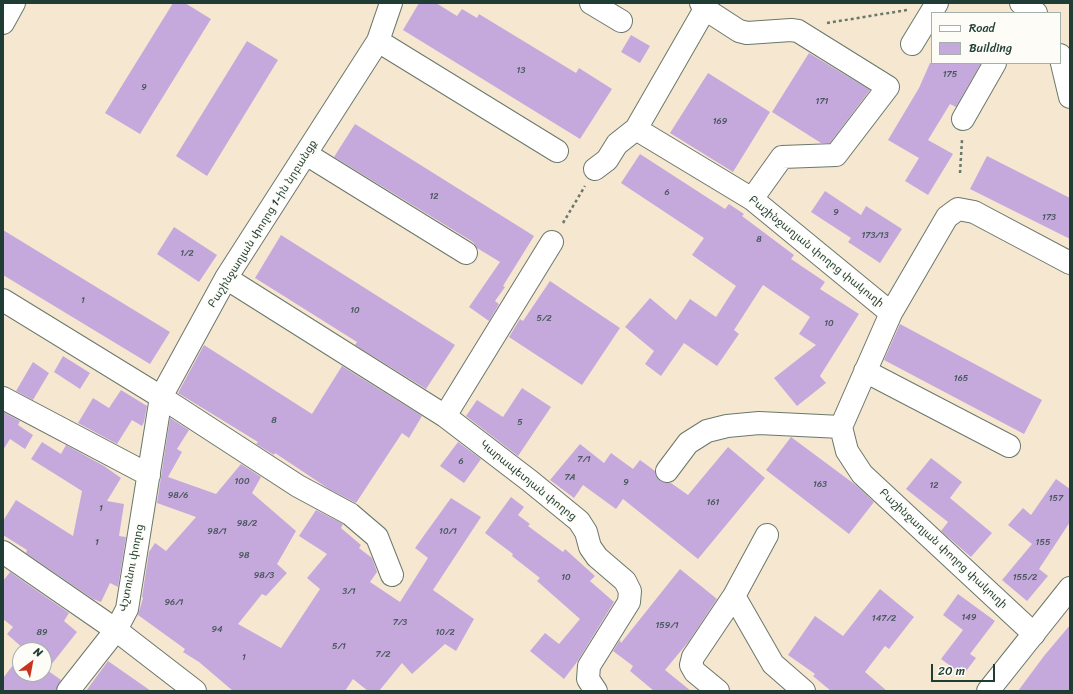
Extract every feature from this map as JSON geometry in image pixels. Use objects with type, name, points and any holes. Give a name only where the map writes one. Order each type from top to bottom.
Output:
[{"type":"street","points":[[3,23],[14,3]]},
{"type":"street","name":"Բաշինջաղյան փողոց 1-ին նրբանցք","points":[[149,475],[161,397],[226,278],[378,40],[391,3]]},
{"type":"street","points":[[592,3],[621,21]]},
{"type":"street","points":[[932,12],[937,3]]},
{"type":"street","points":[[595,169],[607,160],[617,144],[636,129],[703,6],[739,31],[747,33],[790,30],[798,31],[888,87],[836,155],[782,157],[752,199]]},
{"type":"street","points":[[912,44],[931,13]]},
{"type":"street","points":[[378,40],[557,151]]},
{"type":"street","points":[[1061,59],[1070,97]]},
{"type":"street","points":[[963,119],[994,64]]},
{"type":"street","name":"Բաշինջաղյան փողոց փակուղի","points":[[636,129],[752,199],[891,313],[841,427],[847,450],[862,474],[1034,634]]},
{"type":"street","points":[[306,154],[466,253]]},
{"type":"street","points":[[891,313],[947,218],[958,209],[974,212],[1070,263]]},
{"type":"street","points":[[447,418],[552,242]]},
{"type":"street","name":"Կարապետյան փողոց","points":[[226,278],[447,418],[530,481],[579,521],[586,532],[590,546],[597,557],[625,581],[630,591],[629,602],[589,666],[588,679],[596,691]]},
{"type":"street","points":[[3,300],[161,397],[298,486],[350,514],[366,526],[377,537],[392,576]]},
{"type":"street","points":[[865,371],[1009,446]]},
{"type":"street","points":[[3,398],[149,475]]},
{"type":"street","points":[[668,471],[688,443],[713,429],[759,423],[841,427]]},
{"type":"street","name":"Վշտունու փողոց","points":[[68,691],[116,630],[126,609],[149,475]]},
{"type":"street","points":[[718,691],[695,672],[691,665],[693,657],[734,596],[768,535]]},
{"type":"street","points":[[3,552],[116,630],[195,691]]},
{"type":"street","points":[[988,691],[1070,588]]},
{"type":"street","points":[[734,596],[773,664],[804,691]]},
{"type":"path","points":[[820,24],[907,10]]},
{"type":"path","points":[[960,173],[963,119]]},
{"type":"path","points":[[552,242],[595,169]]},
{"type":"building","points":[[173,3],[185,3],[211,19],[140,134],[105,113]]},
{"type":"building","points":[[419,3],[436,3],[457,16],[462,9],[477,18],[479,14],[576,73],[579,68],[612,89],[580,139],[403,30]]},
{"type":"building","points":[[631,35],[650,46],[640,63],[621,52]]},
{"type":"building","points":[[247,41],[278,60],[207,176],[176,156]]},
{"type":"building","points":[[809,53],[870,90],[830,143],[821,143],[772,112]]},
{"type":"building","points":[[930,63],[980,64],[956,107],[950,104],[928,140],[953,154],[928,195],[905,181],[919,158],[888,140],[919,88]]},
{"type":"building","points":[[708,73],[770,112],[733,172],[670,133]]},
{"type":"building","points":[[355,124],[534,236],[503,286],[505,287],[495,301],[499,304],[489,321],[469,307],[500,262],[477,248],[473,242],[334,157]]},
{"type":"building","points":[[640,154],[725,209],[729,204],[744,214],[742,216],[794,255],[791,259],[825,282],[820,289],[859,314],[820,376],[826,383],[797,406],[774,378],[816,345],[799,334],[810,317],[763,285],[734,330],[739,334],[717,366],[684,343],[661,376],[645,364],[654,351],[625,327],[650,298],[676,320],[690,299],[716,317],[736,286],[692,255],[704,238],[621,183]]},
{"type":"building","points":[[987,156],[1070,198],[1070,239],[970,189]]},
{"type":"building","points":[[825,191],[861,215],[866,206],[902,229],[880,263],[848,242],[851,238],[811,212]]},
{"type":"building","points":[[174,227],[217,255],[199,282],[157,254]]},
{"type":"building","points":[[3,230],[170,332],[150,364],[3,275]]},
{"type":"building","points":[[281,235],[455,345],[426,389],[355,345],[357,342],[255,278]]},
{"type":"building","points":[[550,281],[620,328],[582,385],[509,337],[520,319],[523,321]]},
{"type":"building","points":[[900,324],[1042,400],[1024,434],[884,360]]},
{"type":"building","points":[[204,345],[312,414],[342,366],[422,416],[409,438],[402,433],[356,503],[329,489],[275,453],[274,455],[256,444],[258,442],[178,393]]},
{"type":"building","points":[[63,356],[90,373],[80,389],[54,372]]},
{"type":"building","points":[[33,362],[49,373],[33,400],[16,391]]},
{"type":"building","points":[[522,388],[551,407],[518,456],[466,416],[477,400],[503,417]]},
{"type":"building","points":[[121,390],[147,406],[142,426],[132,420],[117,444],[78,423],[93,398],[109,408]]},
{"type":"building","points":[[3,412],[20,421],[18,425],[33,435],[25,449],[10,439],[3,450]]},
{"type":"building","points":[[170,418],[189,430],[177,449],[182,452],[168,477],[216,494],[241,464],[261,477],[252,493],[296,531],[277,564],[287,573],[266,596],[262,594],[238,624],[281,648],[320,589],[307,578],[327,554],[299,536],[316,510],[343,524],[341,528],[361,545],[359,548],[372,558],[377,572],[370,582],[400,602],[428,558],[415,548],[451,498],[481,517],[433,590],[474,619],[456,651],[445,644],[412,674],[402,663],[379,691],[368,691],[353,679],[345,691],[233,691],[199,662],[183,652],[185,649],[138,615],[143,598],[149,552],[155,543],[166,551],[196,517],[157,503]]},
{"type":"building","points":[[791,437],[857,486],[874,502],[849,534],[766,470]]},
{"type":"building","points":[[42,442],[61,454],[66,445],[104,466],[121,478],[107,501],[124,504],[119,536],[126,537],[118,587],[110,583],[101,602],[93,599],[26,553],[27,550],[3,535],[3,521],[16,500],[73,536],[82,491],[31,459]]},
{"type":"building","points":[[458,442],[481,459],[464,483],[440,466]]},
{"type":"building","points":[[580,444],[604,463],[611,453],[633,469],[640,460],[655,471],[656,476],[660,481],[671,483],[688,495],[728,447],[765,478],[698,559],[623,499],[616,509],[583,485],[574,498],[550,480]]},
{"type":"building","points":[[931,458],[962,482],[950,498],[992,533],[971,557],[941,531],[948,522],[906,489]]},
{"type":"building","points":[[1056,479],[1070,489],[1070,522],[1039,569],[1048,576],[1027,601],[1002,580],[1032,544],[1008,525],[1023,508],[1031,515]]},
{"type":"building","points":[[511,497],[524,507],[518,515],[530,524],[528,526],[563,552],[565,549],[595,576],[590,581],[614,602],[577,662],[564,679],[530,651],[545,633],[559,644],[580,619],[537,581],[540,578],[512,556],[513,554],[485,533]]},
{"type":"building","points":[[680,569],[717,599],[689,641],[665,670],[691,691],[654,691],[630,671],[633,666],[613,651],[620,640],[621,643]]},
{"type":"building","points":[[10,572],[69,613],[64,621],[77,632],[52,664],[52,642],[16,642],[7,634],[13,627],[3,619],[3,581]]},
{"type":"building","points":[[880,589],[914,617],[889,649],[885,646],[865,672],[887,691],[831,691],[813,676],[815,674],[788,655],[815,616],[843,636]]},
{"type":"building","points":[[958,594],[995,621],[970,654],[976,658],[963,675],[941,659],[963,630],[943,615]]},
{"type":"building","points":[[1070,625],[1070,691],[1018,691],[1044,656]]},
{"type":"building","points":[[108,661],[151,691],[86,691]]},
{"type":"building","points":[[12,666],[12,682],[52,682],[52,674],[61,680],[56,691],[3,691],[3,678]]}]
